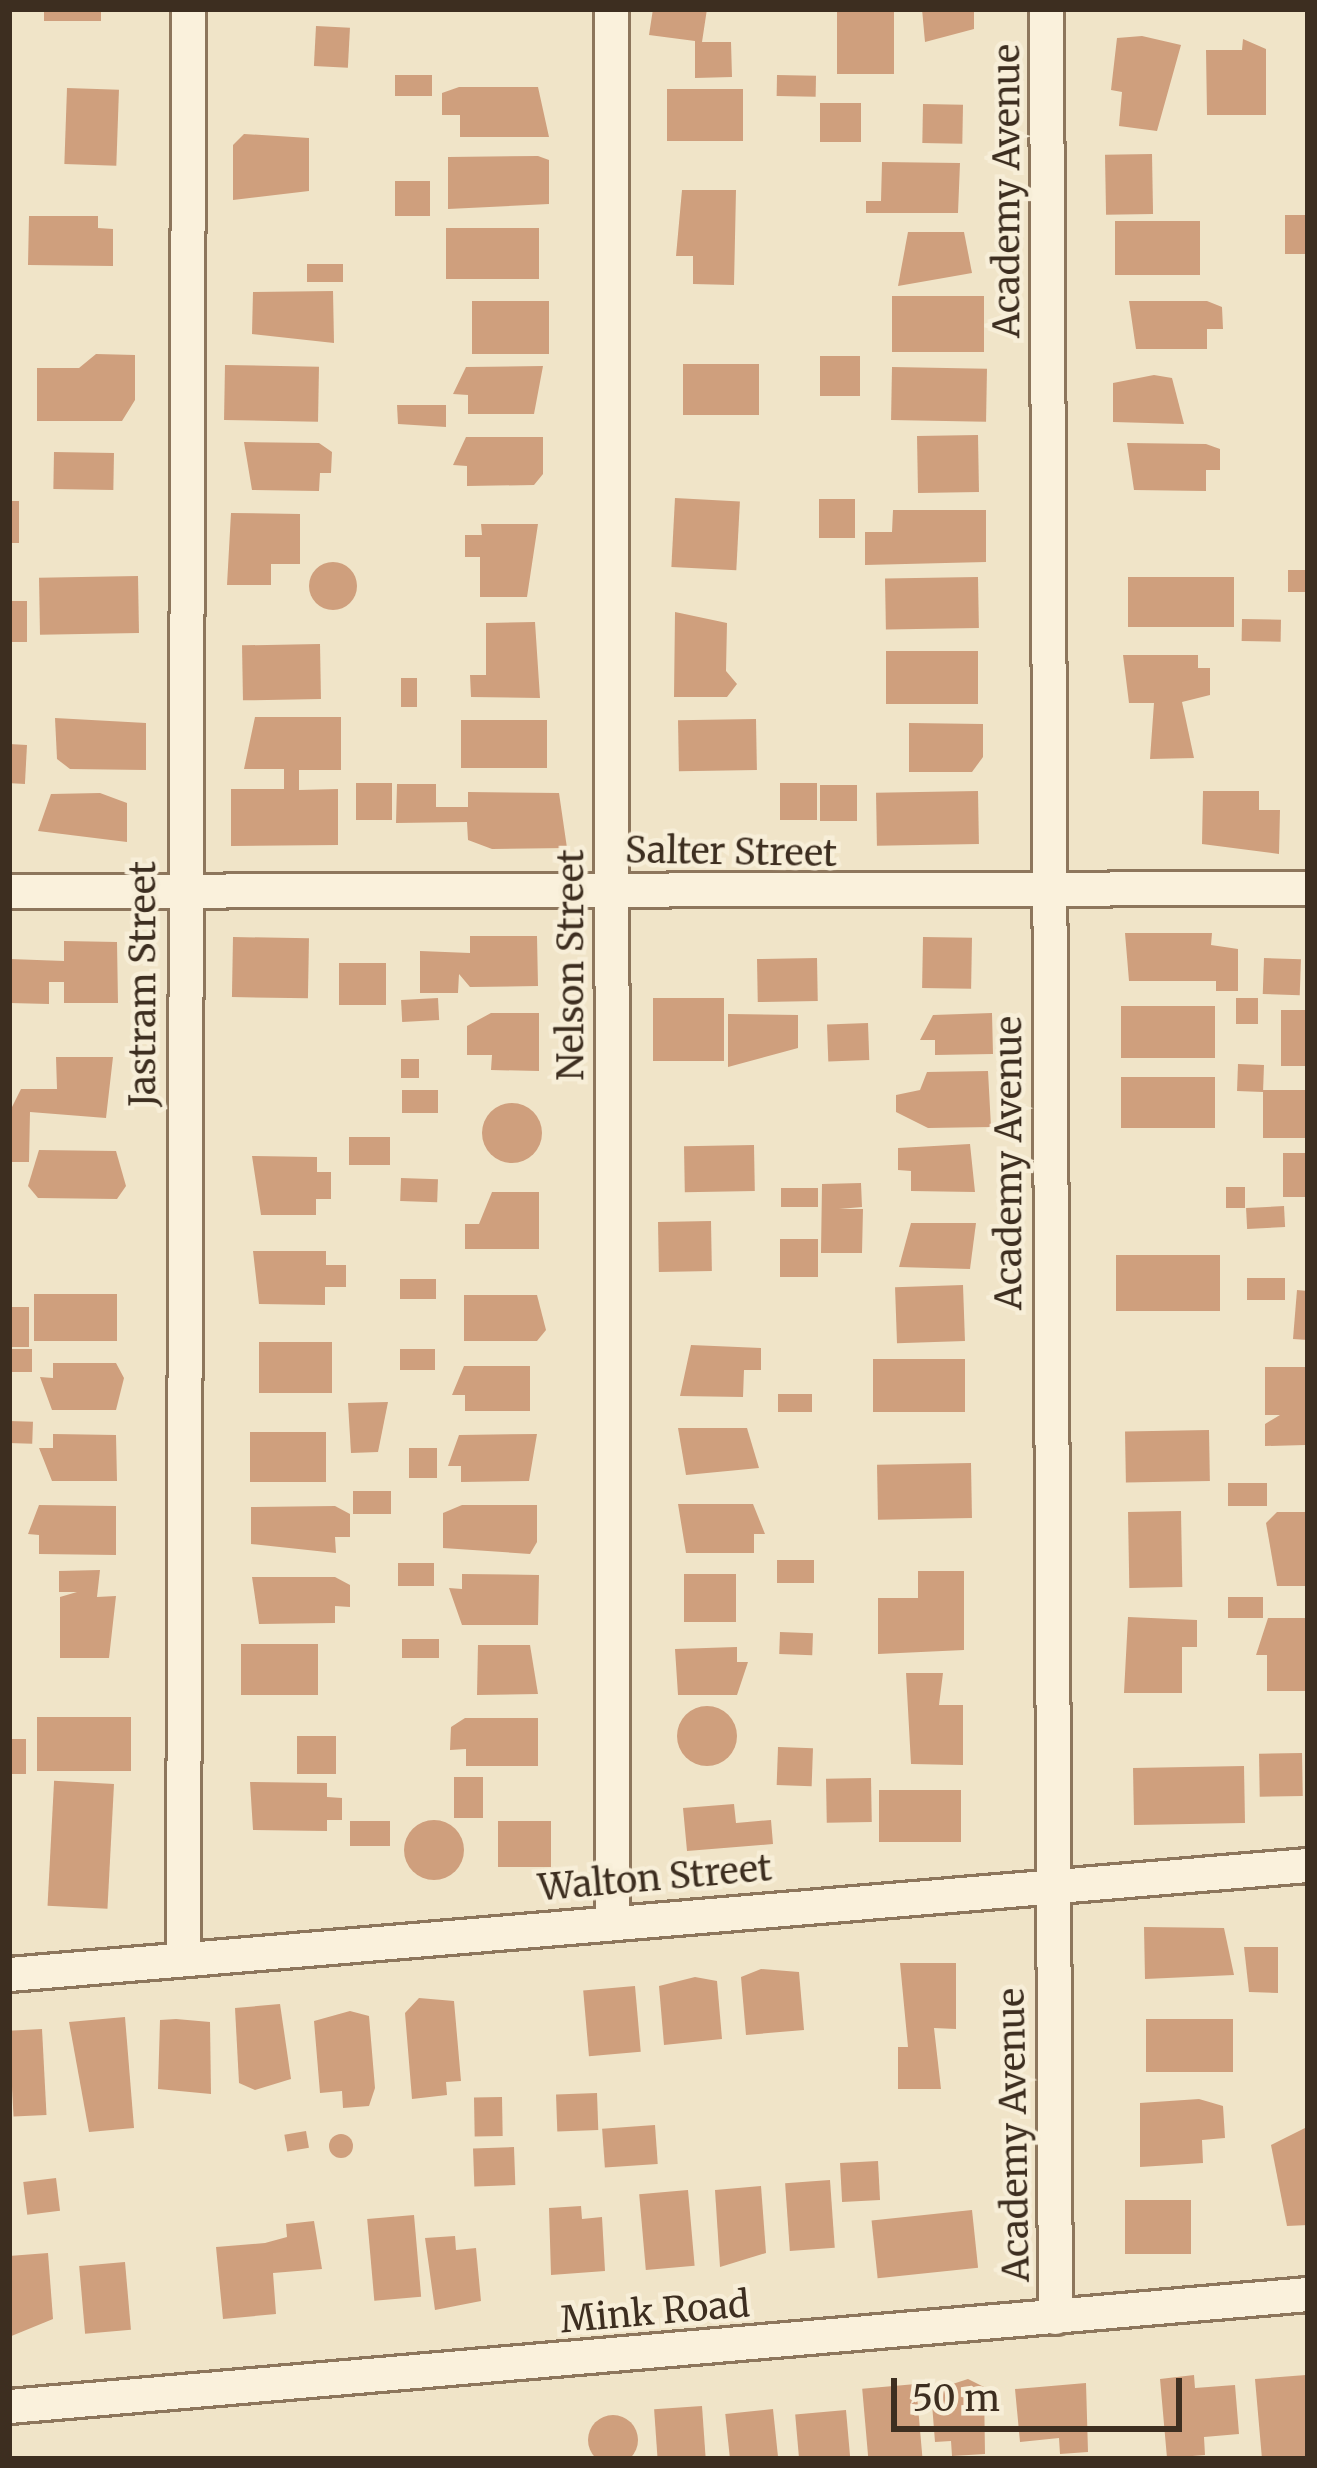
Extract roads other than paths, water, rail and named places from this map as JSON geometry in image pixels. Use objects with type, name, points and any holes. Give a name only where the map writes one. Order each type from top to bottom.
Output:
[{"type":"street","name":"Jastram Street","points":[[183,1958],[188,9]]},
{"type":"street","name":"Nelson Street","points":[[610,9],[612,1921]]},
{"type":"street","name":"Academy Avenue","points":[[1046,9],[1055,2317]]},
{"type":"street","name":"Salter Street","points":[[9,891],[609,888],[1048,896],[1308,889]]},
{"type":"street","name":"Walton Street","points":[[9,1974],[1308,1865]]},
{"type":"street","name":"Mink Road","points":[[9,2406],[1308,2294]]}]
